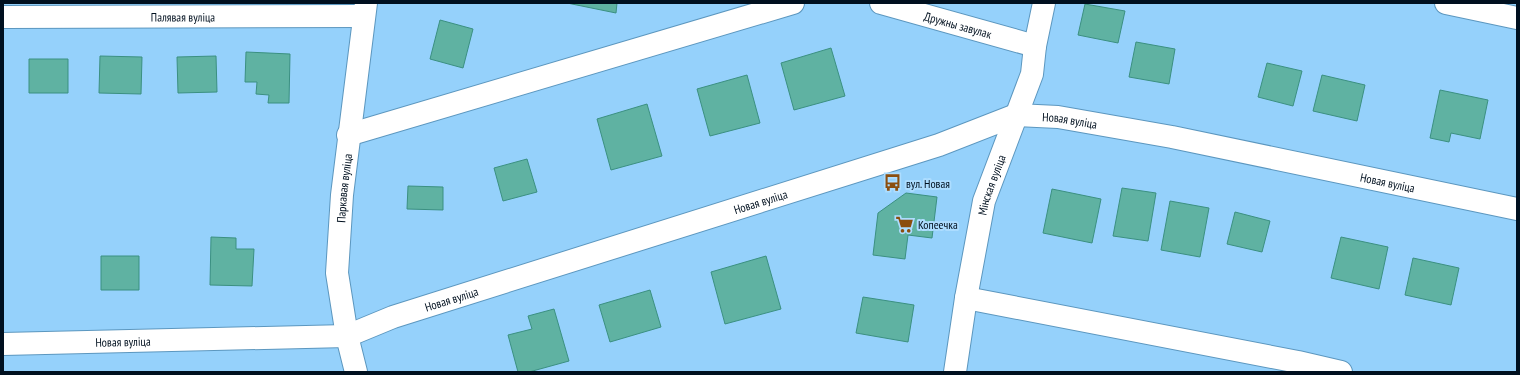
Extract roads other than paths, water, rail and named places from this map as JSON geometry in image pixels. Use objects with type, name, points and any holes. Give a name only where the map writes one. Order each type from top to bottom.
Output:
[{"type":"street","points":[[348,135],[793,3]]},
{"type":"street","name":"Дружны завулак","points":[[881,3],[1035,46]]},
{"type":"street","name":"Мінская вуліца","points":[[955,372],[966,298],[984,201],[1032,74],[1035,46],[1044,3]]},
{"type":"street","points":[[1446,3],[1517,18]]},
{"type":"street","name":"Паркавая вуліца","points":[[356,372],[347,336],[337,273],[342,195],[348,135],[365,10]]},
{"type":"street","name":"Палявая вуліца","points":[[3,17],[365,10]]},
{"type":"street","name":"Новая вуліца","points":[[3,344],[347,336],[393,317],[939,145],[1016,115],[1058,117],[1172,137],[1517,208]]},
{"type":"street","points":[[966,298],[1298,362],[1341,372]]},
{"type":"place","name":"вул. Новая","points":[[893,183]]},
{"type":"place","name":"Копеечка","points":[[905,224]]}]
